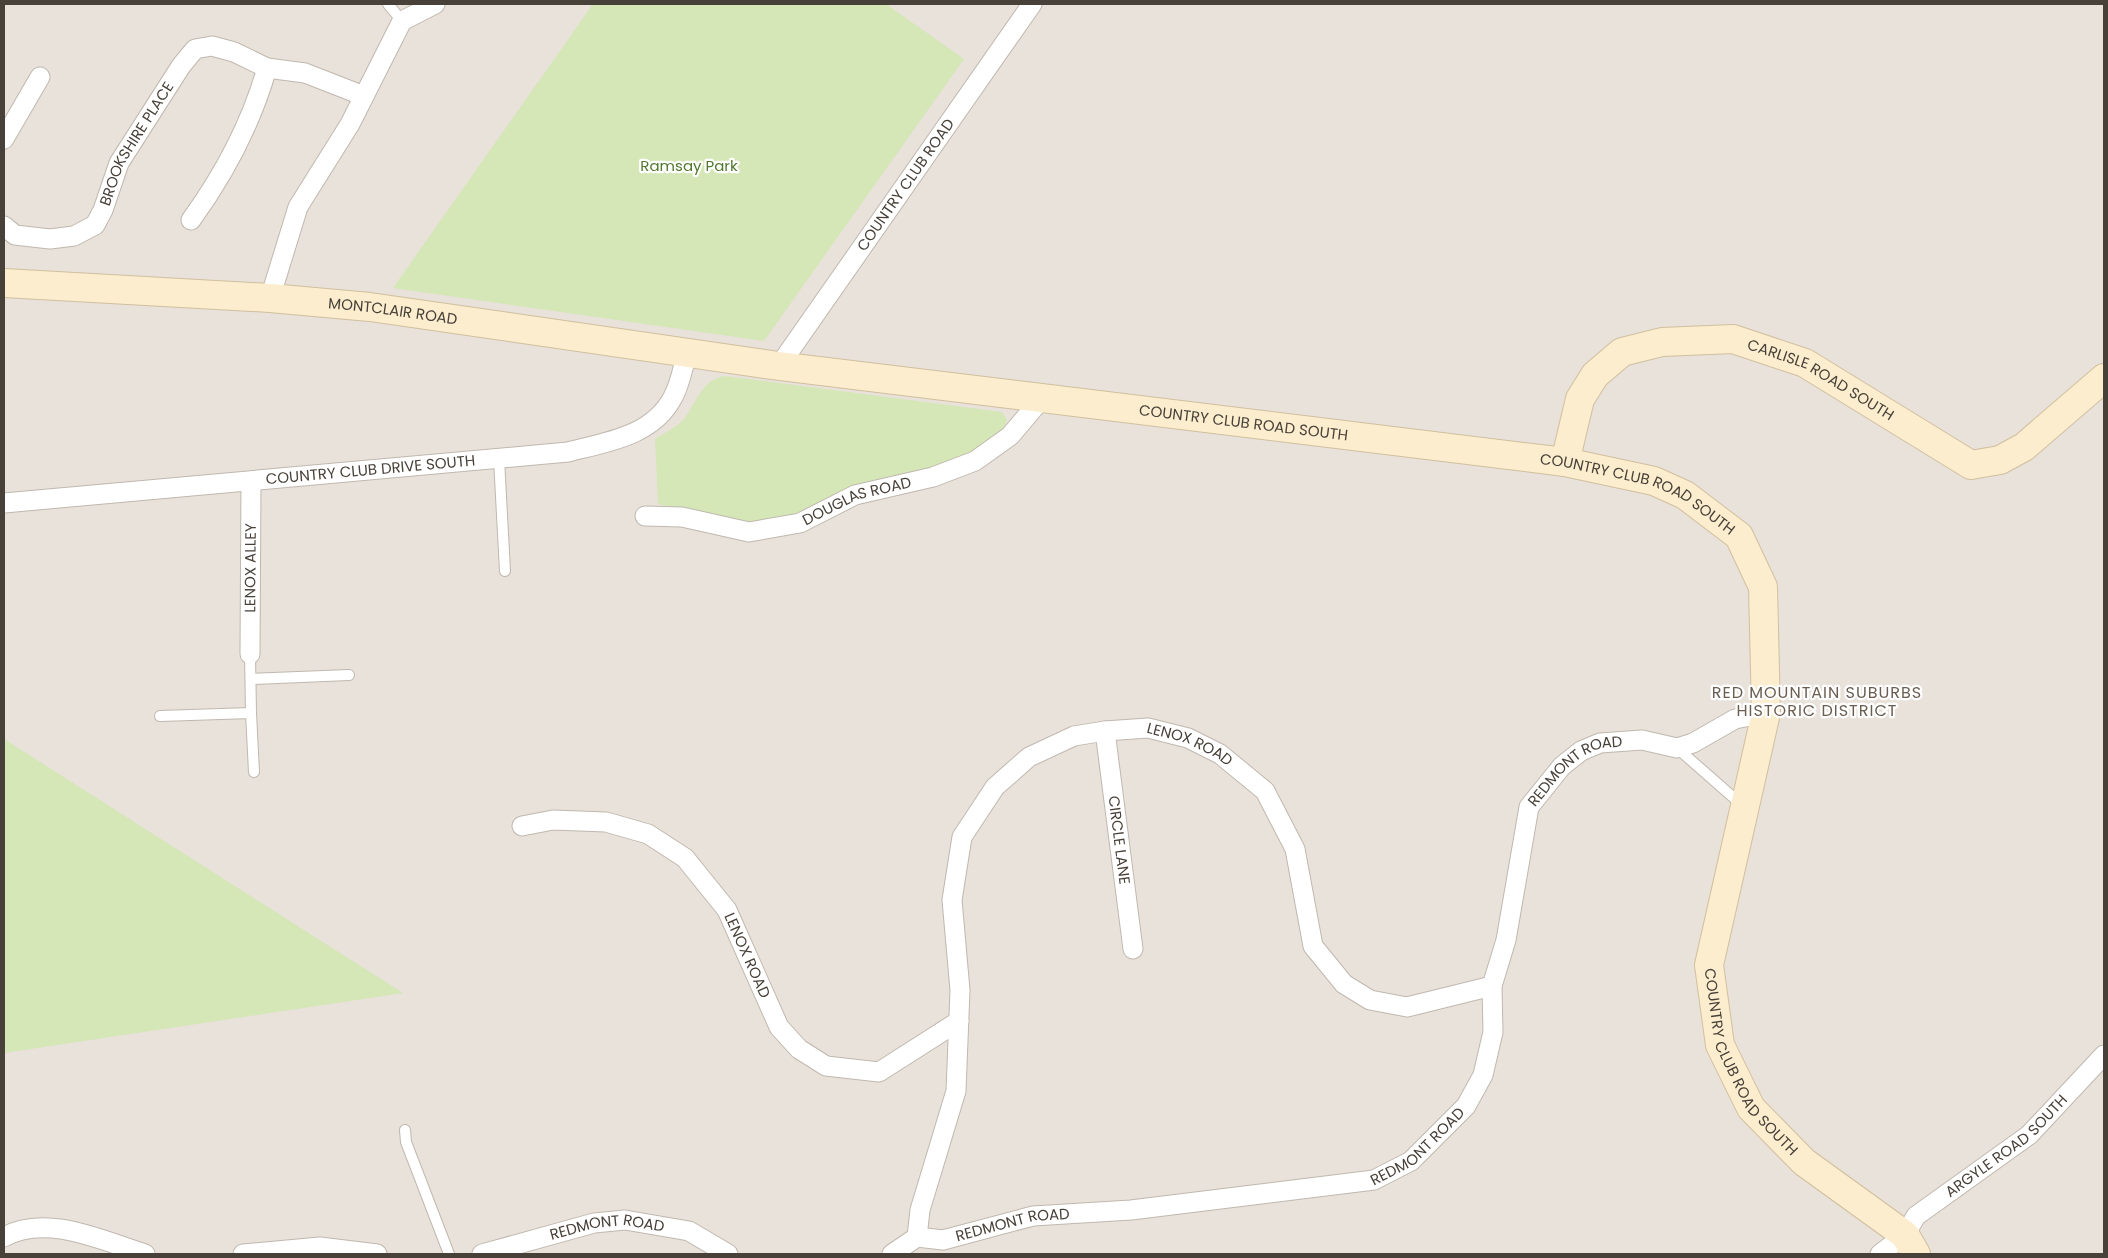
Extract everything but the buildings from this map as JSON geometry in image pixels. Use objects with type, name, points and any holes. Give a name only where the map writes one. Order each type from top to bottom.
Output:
[{"type":"main road","name":"MONTCLAIR ROAD","points":[[4,283],[270,298],[370,307],[778,366]]},
{"type":"main road","name":"CARLISLE ROAD SOUTH","points":[[1566,462],[1580,399],[1595,375],[1622,352],[1662,342],[1733,339],[1804,363],[1971,465],[2000,460],[2024,447],[2104,378]]},
{"type":"main road","name":"COUNTRY CLUB ROAD SOUTH","points":[[778,366],[1566,462],[1654,481],[1685,495],[1739,536],[1763,588],[1766,713],[1709,965],[1720,1045],[1751,1108],[1804,1162],[1911,1245]]},
{"type":"street","points":[[270,298],[298,207],[350,124],[402,21],[435,4]]},
{"type":"street","name":"COUNTRY CLUB ROAD","points":[[778,366],[1032,4]]},
{"type":"street","name":"BROOKSHIRE PLACE","points":[[4,226],[15,235],[50,239],[74,236],[95,225],[103,210],[119,163],[181,66],[195,49],[212,46],[234,52],[267,68],[305,73],[364,96]]},
{"type":"street","points":[[191,220],[218,182],[244,131],[267,68]]},
{"type":"street","points":[[4,139],[40,77]]},
{"type":"street","name":"COUNTRY CLUB DRIVE SOUTH","points":[[4,503],[568,452],[635,434],[660,417],[674,396],[687,353]]},
{"type":"street","name":"DOUGLAS ROAD","points":[[644,516],[682,517],[749,532],[800,523],[855,495],[933,477],[975,461],[1010,436],[1043,397]]},
{"type":"street","name":"LENOX ALLEY","points":[[250,654],[252,481]]},
{"type":"street","points":[[1677,748],[1693,743],[1735,719],[1766,713]]},
{"type":"street","name":"LENOX ROAD","points":[[917,1237],[920,1210],[956,1091],[960,990],[952,900],[962,837],[995,787],[1029,757],[1074,736],[1105,731],[1148,728],[1188,738],[1220,754],[1265,791],[1295,849],[1313,946],[1344,984],[1370,1000],[1407,1007],[1492,986]]},
{"type":"street","name":"CIRCLE LANE","points":[[1105,731],[1132,949]]},
{"type":"street","name":"REDMONT ROAD","points":[[917,1237],[943,1240],[1033,1216],[1131,1210],[1374,1180],[1411,1161],[1466,1106],[1483,1075],[1494,1032],[1492,986],[1506,940],[1530,807],[1562,766],[1581,751],[1600,743],[1642,740],[1677,748]]},
{"type":"street","name":"LENOX ROAD","points":[[522,826],[553,820],[606,822],[648,834],[685,858],[727,910],[779,1027],[799,1049],[826,1066],[878,1072],[959,1021]]},
{"type":"street","name":"ARGYLE ROAD SOUTH","points":[[1911,1245],[1916,1216],[2029,1136],[2104,1055]]},
{"type":"street","name":"REDMONT ROAD","points":[[482,1254],[594,1223],[625,1220],[689,1231],[728,1254]]},
{"type":"street","points":[[4,1237],[14,1231],[56,1227],[146,1254]]},
{"type":"street","points":[[892,1254],[917,1237]]},
{"type":"street","points":[[1880,1254],[1911,1245]]},
{"type":"street","points":[[243,1254],[320,1247],[377,1254]]},
{"type":"lane","points":[[388,4],[402,21]]},
{"type":"lane","points":[[499,459],[505,571]]},
{"type":"lane","points":[[250,654],[254,772]]},
{"type":"lane","points":[[251,679],[348,675]]},
{"type":"lane","points":[[160,716],[251,713]]},
{"type":"lane","name":"REDMONT ROAD","points":[[1677,748],[1744,808]]},
{"type":"lane","points":[[405,1130],[406,1142],[449,1254]]},
{"type":"shaded area","points":[[4,4],[2104,4],[2104,1254],[4,1254]]},
{"type":"green space","name":"Ramsay Park","points":[[593,4],[886,4],[964,59],[764,341],[393,288]]},
{"type":"green space","points":[[725,376],[1002,412],[1007,420],[1002,432],[985,450],[771,523],[726,519],[658,504],[655,439],[684,419],[705,386],[717,378]]},
{"type":"green space","points":[[4,739],[403,993],[4,1053]]},
{"type":"district","name":"RED MOUNTAIN SUBURBS HISTORIC DISTRICT","points":[[1817,701]]}]
